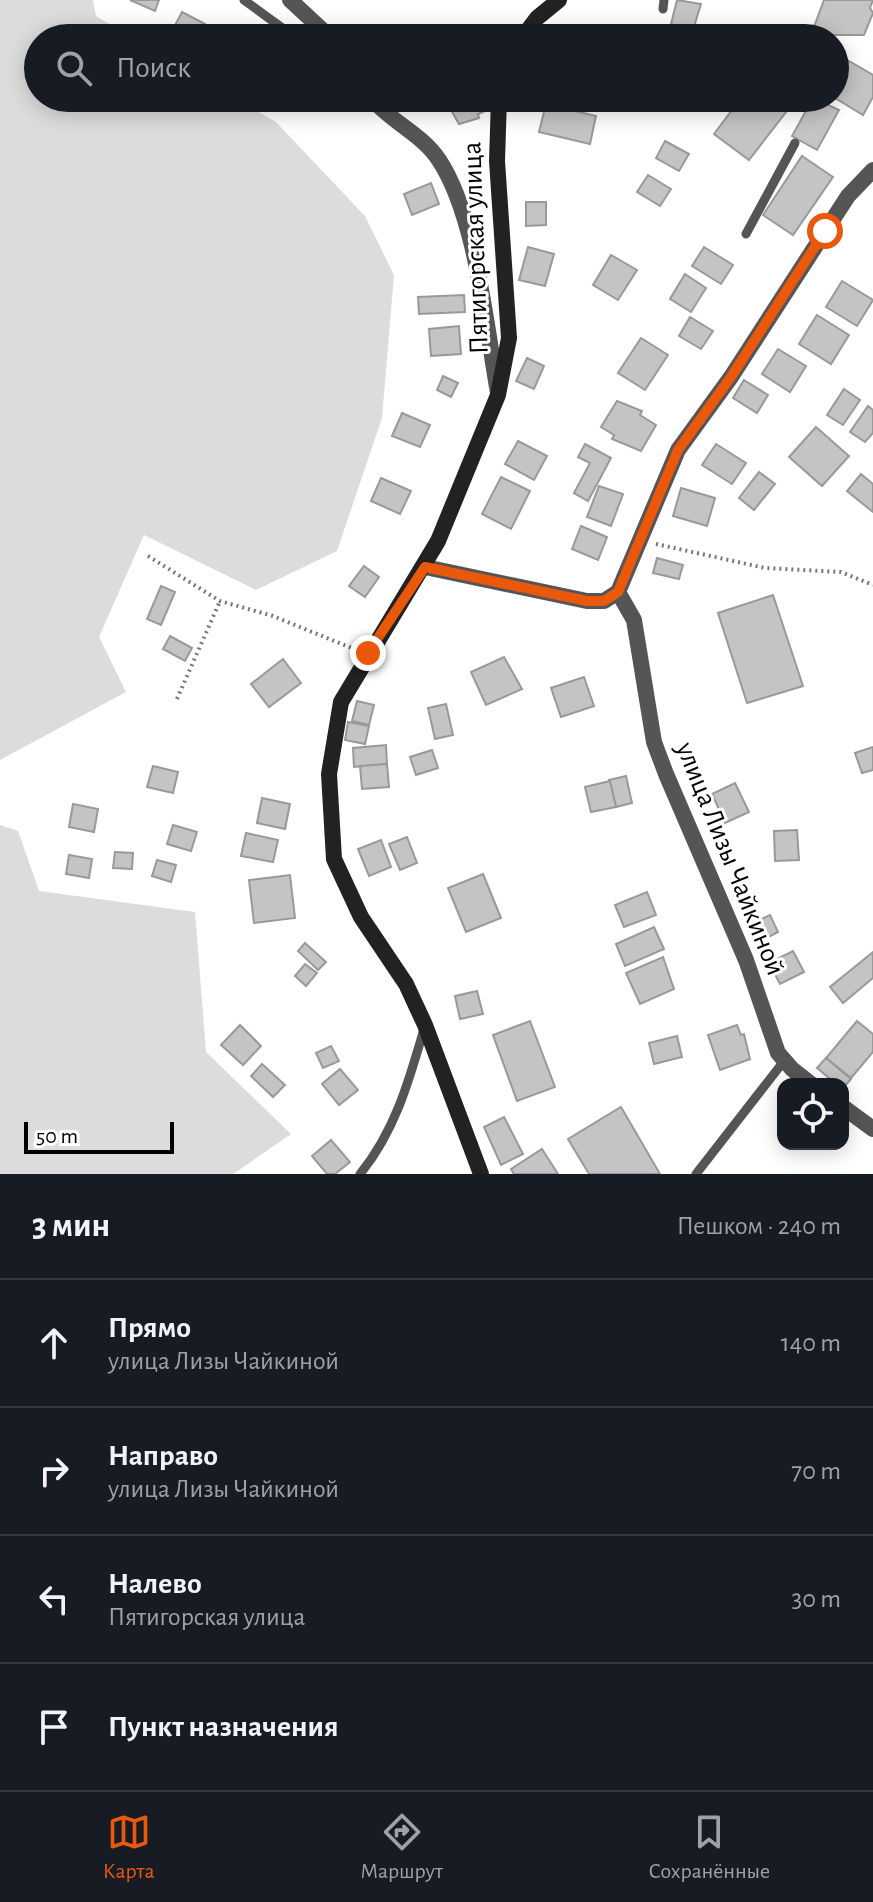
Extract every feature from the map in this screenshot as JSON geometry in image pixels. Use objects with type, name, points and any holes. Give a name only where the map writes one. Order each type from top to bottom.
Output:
[{"type":"street","points":[[290,0],[316,24]]},
{"type":"street","points":[[532,24],[559,0]]},
{"type":"street","name":"Пятигорская улица","points":[[387,112],[438,158],[456,194],[467,230],[498,395]]},
{"type":"street","name":"Пятигорская улица","points":[[481,1174],[425,1025],[406,984],[361,917],[334,859],[329,826],[333,735],[341,702],[368,653],[425,567],[498,395],[509,350],[497,161],[499,112]]},
{"type":"street","points":[[425,567],[587,601],[604,601],[618,592],[678,450],[731,377],[848,196],[873,170]]},
{"type":"street","name":"улица Лизы Чайкиной","points":[[618,592],[634,620],[654,742],[666,774],[729,919],[784,1061],[804,1078]]},
{"type":"street","points":[[849,1111],[873,1129]]},
{"type":"lane","points":[[244,0],[277,24]]},
{"type":"lane","points":[[746,234],[795,143]]},
{"type":"lane","points":[[360,1174],[403,1104],[425,1025]]},
{"type":"lane","points":[[696,1174],[784,1061]]},
{"type":"path","points":[[642,541],[765,568],[841,572],[873,585]]},
{"type":"path","points":[[148,556],[220,601],[273,616],[368,653]]},
{"type":"path","points":[[177,699],[220,601]]},
{"type":"shaded area","points":[[0,0],[93,0],[96,16],[109,24],[24,24],[24,112],[258,112],[276,122],[365,216],[394,275],[382,418],[337,551],[256,590],[144,535],[99,637],[126,692],[0,760]]},
{"type":"shaded area","points":[[0,825],[18,831],[39,891],[195,912],[206,1052],[291,1134],[233,1174],[0,1174]]},
{"type":"building","points":[[130,0],[159,0],[155,11]]},
{"type":"building","points":[[677,0],[701,4],[695,24],[671,24]]},
{"type":"building","points":[[824,0],[873,0],[870,8],[873,13],[864,35],[849,35],[849,24],[815,24]]},
{"type":"building","points":[[182,12],[205,24],[176,24]]},
{"type":"building","points":[[849,61],[873,75],[873,97],[863,115],[849,106]]},
{"type":"building","points":[[452,112],[483,112],[478,114],[479,118],[459,124]]},
{"type":"building","points":[[544,112],[579,112],[596,116],[590,144],[539,132]]},
{"type":"building","points":[[730,112],[786,112],[749,160],[714,134]]},
{"type":"building","points":[[805,112],[838,112],[817,150],[792,136]]},
{"type":"building","points":[[665,141],[689,154],[679,171],[656,158]]},
{"type":"building","points":[[802,156],[833,177],[793,235],[763,215]]},
{"type":"building","points":[[648,175],[671,189],[660,206],[637,192]]},
{"type":"building","points":[[431,183],[439,204],[412,215],[404,194]]},
{"type":"building","points":[[526,202],[546,202],[546,225],[526,226]]},
{"type":"building","points":[[528,247],[554,254],[545,286],[519,280]]},
{"type":"building","points":[[704,247],[733,265],[721,284],[692,266]]},
{"type":"building","points":[[611,255],[637,270],[618,300],[593,285]]},
{"type":"building","points":[[685,274],[706,288],[691,312],[670,299]]},
{"type":"building","points":[[842,281],[873,300],[857,326],[826,307]]},
{"type":"building","points":[[464,295],[465,312],[419,314],[418,297]]},
{"type":"building","points":[[817,315],[849,335],[831,364],[799,344]]},
{"type":"building","points":[[690,317],[713,331],[701,349],[679,336]]},
{"type":"building","points":[[459,326],[461,354],[431,356],[429,329]]},
{"type":"building","points":[[641,338],[668,355],[645,390],[618,373]]},
{"type":"building","points":[[778,349],[806,366],[790,392],[762,374]]},
{"type":"building","points":[[527,358],[544,366],[534,389],[516,381]]},
{"type":"building","points":[[443,376],[458,383],[451,397],[437,390]]},
{"type":"building","points":[[744,380],[768,395],[757,413],[733,398]]},
{"type":"building","points":[[844,389],[860,400],[843,425],[827,415]]},
{"type":"building","points":[[617,401],[642,411],[640,415],[656,425],[641,451],[612,439],[614,435],[601,427]]},
{"type":"building","points":[[868,406],[873,410],[873,433],[865,442],[850,432]]},
{"type":"building","points":[[402,413],[430,425],[420,447],[392,436]]},
{"type":"building","points":[[816,427],[849,456],[822,486],[789,457]]},
{"type":"building","points":[[518,441],[547,456],[534,480],[505,464]]},
{"type":"building","points":[[585,444],[611,458],[588,501],[574,493],[590,463],[578,457]]},
{"type":"building","points":[[716,444],[746,463],[732,484],[702,465]]},
{"type":"building","points":[[759,472],[775,484],[754,510],[739,498]]},
{"type":"building","points":[[861,474],[873,484],[873,512],[847,491]]},
{"type":"building","points":[[501,477],[530,491],[511,529],[482,514]]},
{"type":"building","points":[[381,478],[411,491],[400,514],[371,501]]},
{"type":"building","points":[[599,486],[623,494],[611,526],[587,517]]},
{"type":"building","points":[[681,488],[715,498],[707,526],[673,516]]},
{"type":"building","points":[[581,526],[607,537],[598,560],[572,549]]},
{"type":"building","points":[[657,558],[683,565],[679,579],[653,573]]},
{"type":"building","points":[[364,566],[379,577],[365,597],[349,586]]},
{"type":"building","points":[[161,586],[175,592],[161,625],[147,619]]},
{"type":"building","points":[[773,595],[803,686],[747,703],[718,613]]},
{"type":"building","points":[[170,636],[192,648],[185,661],[163,649]]},
{"type":"building","points":[[504,657],[522,689],[486,705],[471,672]]},
{"type":"building","points":[[283,659],[301,683],[269,707],[251,684]]},
{"type":"building","points":[[584,677],[594,706],[561,717],[551,688]]},
{"type":"building","points":[[357,701],[374,705],[369,725],[352,721]]},
{"type":"building","points":[[446,704],[453,735],[435,739],[428,708]]},
{"type":"building","points":[[348,722],[369,726],[365,744],[345,740]]},
{"type":"building","points":[[386,745],[387,764],[354,767],[353,748]]},
{"type":"building","points":[[873,747],[873,770],[862,773],[855,753]]},
{"type":"building","points":[[432,750],[438,768],[416,775],[410,757]]},
{"type":"building","points":[[387,764],[389,787],[362,789],[360,766]]},
{"type":"building","points":[[153,766],[178,772],[173,793],[147,787]]},
{"type":"building","points":[[626,776],[632,803],[616,807],[609,780]]},
{"type":"building","points":[[610,781],[616,807],[591,812],[585,787]]},
{"type":"building","points":[[735,783],[749,812],[725,823],[712,794]]},
{"type":"building","points":[[262,798],[290,804],[285,829],[257,823]]},
{"type":"building","points":[[73,804],[98,809],[94,832],[69,827]]},
{"type":"building","points":[[173,825],[197,832],[191,851],[167,844]]},
{"type":"building","points":[[797,830],[799,860],[775,861],[774,831]]},
{"type":"building","points":[[246,833],[278,840],[273,862],[241,856]]},
{"type":"building","points":[[407,837],[417,863],[400,870],[389,844]]},
{"type":"building","points":[[381,840],[391,867],[369,876],[358,849]]},
{"type":"building","points":[[115,852],[133,853],[132,869],[113,868]]},
{"type":"building","points":[[69,855],[92,859],[89,878],[66,874]]},
{"type":"building","points":[[157,860],[176,865],[171,882],[152,876]]},
{"type":"building","points":[[483,874],[501,918],[466,932],[448,888]]},
{"type":"building","points":[[290,875],[295,918],[254,923],[249,880]]},
{"type":"building","points":[[647,892],[656,915],[624,927],[615,905]]},
{"type":"building","points":[[770,915],[778,932],[759,942],[751,924]]},
{"type":"building","points":[[654,927],[664,949],[625,966],[616,944]]},
{"type":"building","points":[[305,943],[326,962],[318,970],[298,951]]},
{"type":"building","points":[[793,951],[804,972],[780,984],[769,963]]},
{"type":"building","points":[[873,952],[873,978],[843,1003],[830,987]]},
{"type":"building","points":[[663,957],[674,989],[640,1004],[626,973]]},
{"type":"building","points":[[305,964],[317,973],[306,986],[295,976]]},
{"type":"building","points":[[477,991],[483,1014],[460,1019],[455,996]]},
{"type":"building","points":[[530,1021],[555,1087],[517,1101],[493,1035]]},
{"type":"building","points":[[857,1021],[873,1034],[873,1052],[851,1078],[826,1058]]},
{"type":"building","points":[[240,1025],[261,1046],[243,1065],[221,1045]]},
{"type":"building","points":[[737,1025],[741,1035],[744,1034],[750,1059],[720,1070],[708,1035]]},
{"type":"building","points":[[677,1036],[682,1057],[654,1064],[649,1043]]},
{"type":"building","points":[[331,1046],[339,1061],[323,1068],[316,1053]]},
{"type":"building","points":[[826,1058],[851,1079],[829,1078],[817,1068]]},
{"type":"building","points":[[262,1064],[285,1085],[273,1097],[251,1076]]},
{"type":"building","points":[[340,1069],[358,1090],[339,1105],[322,1084]]},
{"type":"building","points":[[621,1107],[660,1174],[589,1174],[568,1139]]},
{"type":"building","points":[[504,1117],[523,1154],[501,1165],[484,1127]]},
{"type":"building","points":[[331,1140],[350,1162],[335,1174],[327,1174],[312,1156]]},
{"type":"building","points":[[542,1149],[558,1174],[514,1174],[511,1169]]},
{"type":"route","points":[[368,653],[425,567],[587,601],[604,601],[618,592],[626,581],[678,450],[731,377],[825,231]]}]
